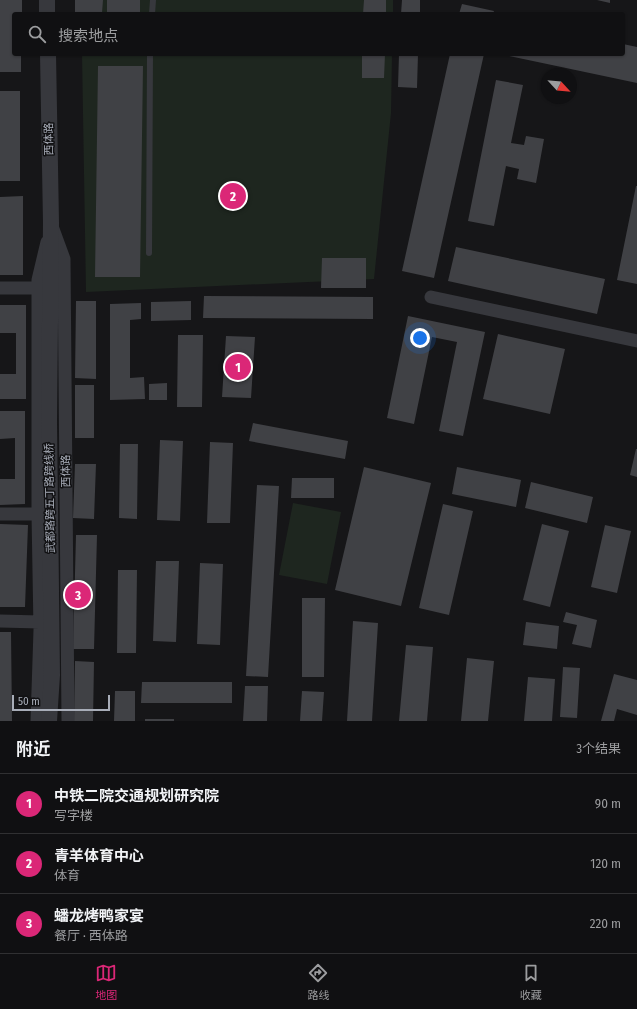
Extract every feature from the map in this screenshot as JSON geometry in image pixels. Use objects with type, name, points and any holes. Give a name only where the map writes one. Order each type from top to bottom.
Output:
[{"type":"street","points":[[47,0],[47,12]]},
{"type":"street","name":"西体路","points":[[48,56],[51,223],[50,275]]},
{"type":"street","name":"西体路","points":[[37,721],[40,622],[38,514],[38,280],[51,223]]},
{"type":"street","name":"西体路","points":[[51,223],[64,259],[68,721]]},
{"type":"street","name":"武都路跨五丁路跨线桥","points":[[49,721],[52,675],[50,275]]},
{"type":"street","points":[[0,288],[38,288]]},
{"type":"street","points":[[431,297],[637,341]]},
{"type":"street","points":[[0,514],[38,514]]},
{"type":"street","points":[[0,621],[40,622]]},
{"type":"lane","points":[[152,0],[152,12]]},
{"type":"lane","points":[[149,253],[150,56]]},
{"type":"shaded area","points":[[82,0],[393,0],[393,12],[82,12]]},
{"type":"shaded area","points":[[82,56],[392,56],[391,113],[374,279],[86,292]]},
{"type":"shaded area","points":[[293,503],[341,512],[327,584],[279,575]]},
{"type":"building","points":[[0,0],[22,0],[22,12],[12,12],[12,56],[21,56],[21,72],[0,72]]},
{"type":"building","points":[[75,0],[103,0],[102,12],[75,12]]},
{"type":"building","points":[[107,0],[140,0],[140,12],[107,12]]},
{"type":"building","points":[[364,0],[386,0],[386,12],[363,12]]},
{"type":"building","points":[[402,0],[420,0],[420,12],[401,12]]},
{"type":"building","points":[[597,0],[610,0],[610,3]]},
{"type":"building","points":[[462,4],[494,11],[494,12],[460,12]]},
{"type":"building","points":[[625,44],[637,47],[637,83],[577,70],[577,68],[566,68],[510,56],[625,56]]},
{"type":"building","points":[[362,56],[385,56],[384,78],[362,78]]},
{"type":"building","points":[[399,56],[418,56],[417,88],[398,87]]},
{"type":"building","points":[[450,56],[484,56],[434,278],[402,271]]},
{"type":"building","points":[[98,66],[143,66],[140,277],[95,277]]},
{"type":"building","points":[[496,80],[523,85],[511,143],[524,145],[526,136],[544,139],[536,183],[517,179],[519,169],[506,166],[494,226],[468,221]]},
{"type":"building","points":[[0,91],[20,91],[20,181],[0,181]]},
{"type":"building","points":[[637,186],[637,284],[617,280]]},
{"type":"building","points":[[23,196],[23,275],[0,275],[0,197]]},
{"type":"building","points":[[456,247],[605,279],[597,314],[448,281]]},
{"type":"building","points":[[322,258],[366,258],[366,288],[321,288]]},
{"type":"building","points":[[204,296],[373,297],[373,319],[203,318]]},
{"type":"building","points":[[76,301],[96,301],[96,379],[75,378]]},
{"type":"building","points":[[191,301],[191,320],[151,321],[151,302]]},
{"type":"building","points":[[141,303],[141,319],[130,320],[130,378],[144,377],[145,399],[110,400],[110,304]]},
{"type":"building","points":[[0,305],[26,305],[26,399],[0,399],[0,374],[16,374],[16,333],[0,333]]},
{"type":"building","points":[[408,316],[485,332],[463,436],[439,431],[457,342],[432,337],[414,424],[387,418]]},
{"type":"building","points":[[498,334],[565,349],[550,414],[483,399]]},
{"type":"building","points":[[178,335],[203,335],[202,407],[177,407]]},
{"type":"building","points":[[226,336],[255,337],[251,398],[222,397]]},
{"type":"building","points":[[167,383],[167,400],[149,400],[149,384]]},
{"type":"building","points":[[75,385],[94,385],[94,438],[75,438]]},
{"type":"building","points":[[0,411],[25,411],[25,504],[0,505],[0,479],[15,479],[15,438],[0,439]]},
{"type":"building","points":[[253,423],[348,441],[345,459],[249,441]]},
{"type":"building","points":[[160,440],[183,441],[180,521],[157,520]]},
{"type":"building","points":[[210,442],[233,443],[230,523],[207,523]]},
{"type":"building","points":[[120,444],[138,444],[137,519],[119,518]]},
{"type":"building","points":[[637,449],[637,477],[630,475]]},
{"type":"building","points":[[75,464],[96,464],[94,519],[73,518]]},
{"type":"building","points":[[364,467],[431,483],[401,606],[335,590]]},
{"type":"building","points":[[457,467],[521,480],[516,507],[452,494]]},
{"type":"building","points":[[292,478],[334,478],[334,498],[291,498]]},
{"type":"building","points":[[531,482],[593,497],[587,523],[525,508]]},
{"type":"building","points":[[257,485],[279,486],[268,677],[246,676]]},
{"type":"building","points":[[443,504],[473,511],[449,615],[419,608]]},
{"type":"building","points":[[0,524],[28,525],[25,607],[0,607]]},
{"type":"building","points":[[542,524],[569,531],[550,607],[523,600]]},
{"type":"building","points":[[605,525],[631,531],[617,593],[591,587]]},
{"type":"building","points":[[76,535],[97,535],[94,649],[73,649]]},
{"type":"building","points":[[156,561],[179,561],[176,642],[153,641]]},
{"type":"building","points":[[200,563],[223,564],[220,645],[197,644]]},
{"type":"building","points":[[118,570],[137,570],[136,653],[117,653]]},
{"type":"building","points":[[302,598],[325,598],[324,677],[302,677]]},
{"type":"building","points":[[566,612],[597,620],[591,648],[572,644],[577,625],[563,622]]},
{"type":"building","points":[[353,621],[378,623],[372,721],[347,721]]},
{"type":"building","points":[[526,622],[559,626],[557,649],[523,645]]},
{"type":"building","points":[[0,632],[11,632],[12,721],[0,721]]},
{"type":"building","points":[[406,645],[433,647],[427,721],[399,721]]},
{"type":"building","points":[[467,658],[494,661],[488,721],[461,721]]},
{"type":"building","points":[[75,661],[94,662],[93,721],[74,721]]},
{"type":"building","points":[[563,667],[580,668],[577,718],[560,717]]},
{"type":"building","points":[[614,674],[637,680],[637,715],[617,709],[614,721],[601,721]]},
{"type":"building","points":[[528,677],[555,679],[552,721],[524,721]]},
{"type":"building","points":[[142,682],[232,682],[232,703],[141,703]]},
{"type":"building","points":[[245,686],[268,686],[267,721],[243,721]]},
{"type":"building","points":[[115,691],[135,691],[135,721],[114,721]]},
{"type":"building","points":[[302,691],[324,692],[322,721],[300,721]]},
{"type":"building","points":[[145,719],[174,719],[174,721],[145,721]]},
{"type":"place","name":"青羊体育中心","points":[[233,196]]},
{"type":"place","name":"中铁二院交通规划研究院","points":[[238,367]]},
{"type":"place","name":"蟠龙烤鸭家宴","points":[[78,595]]}]
